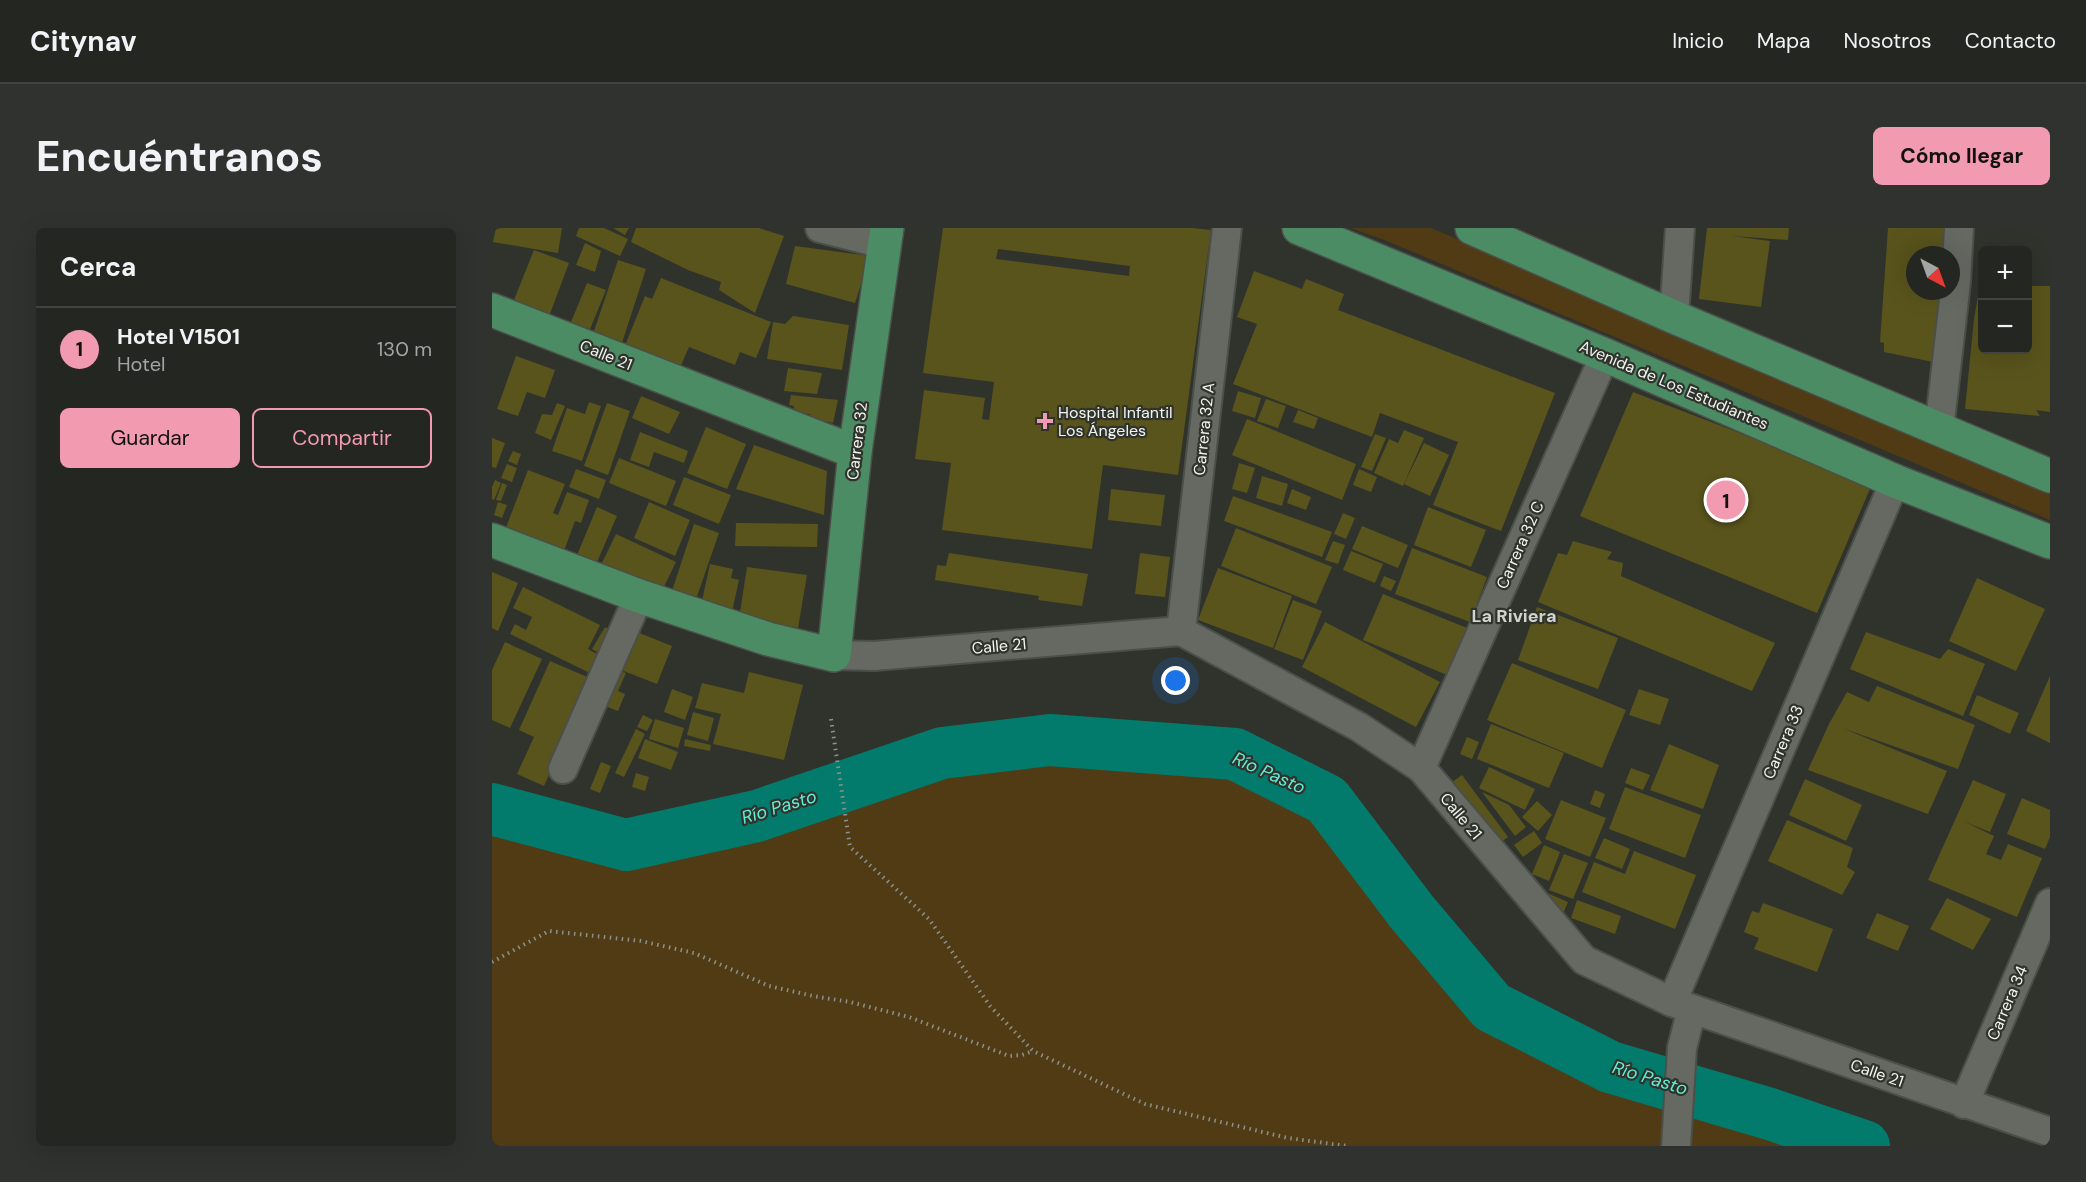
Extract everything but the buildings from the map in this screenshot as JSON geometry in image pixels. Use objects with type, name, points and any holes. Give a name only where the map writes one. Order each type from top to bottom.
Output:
[{"type":"main road","name":"Avenida de Los Estudiantes","points":[[1299,228],[1605,355],[1895,482],[2050,542]]},
{"type":"main road","points":[[1472,228],[1674,317],[2050,477]]},
{"type":"main road","name":"Carrera 32","points":[[834,655],[855,452],[885,236]]},
{"type":"main road","name":"Calle 21","points":[[492,310],[855,452]]},
{"type":"main road","points":[[492,540],[639,596],[768,639],[834,655]]},
{"type":"street","points":[[820,228],[885,236]]},
{"type":"street","name":"Carrera 32 A","points":[[1181,631],[1227,228]]},
{"type":"street","points":[[1674,317],[1680,228]]},
{"type":"street","points":[[1940,430],[1956,282],[1959,228]]},
{"type":"street","name":"Carrera 32 C","points":[[1421,768],[1605,355]]},
{"type":"street","name":"Carrera 33","points":[[1676,1135],[1682,1048],[1682,1006],[1895,482]]},
{"type":"street","points":[[563,769],[639,596]]},
{"type":"street","name":"Calle 21","points":[[834,655],[874,656],[1181,631],[1359,727],[1421,768],[1584,960],[1682,1006],[2050,1132]]},
{"type":"street","name":"Carrera 34","points":[[1964,1104],[2050,903]]},
{"type":"path","points":[[831,719],[850,848],[929,919],[990,1006],[1033,1051],[1145,1104],[1288,1138],[1347,1146]]},
{"type":"path","points":[[492,962],[549,931],[641,941],[694,953],[769,986],[850,1002],[909,1017],[1009,1056],[1033,1051]]},
{"type":"shaded area","points":[[1351,228],[1431,228],[2050,490],[2050,520],[1387,241]]},
{"type":"shaded area","points":[[1050,740],[1235,754],[1327,800],[1411,911],[1492,1007],[1610,1067],[1770,1114],[1864,1146],[492,1146],[492,809],[613,841],[757,816],[942,753]]},
{"type":"waterway","name":"Río Pasto","points":[[492,809],[626,845],[757,816],[942,753],[1050,740],[1235,754],[1327,800],[1411,911],[1492,1007],[1610,1067],[1770,1114],[1864,1146]]},
{"type":"place","name":"Hospital Infantil Los Ángeles","points":[[1045,421]]},
{"type":"place","name":"Hotel V1501","points":[[1726,500]]},
{"type":"district","name":"La Riviera","points":[[1514,616]]}]
